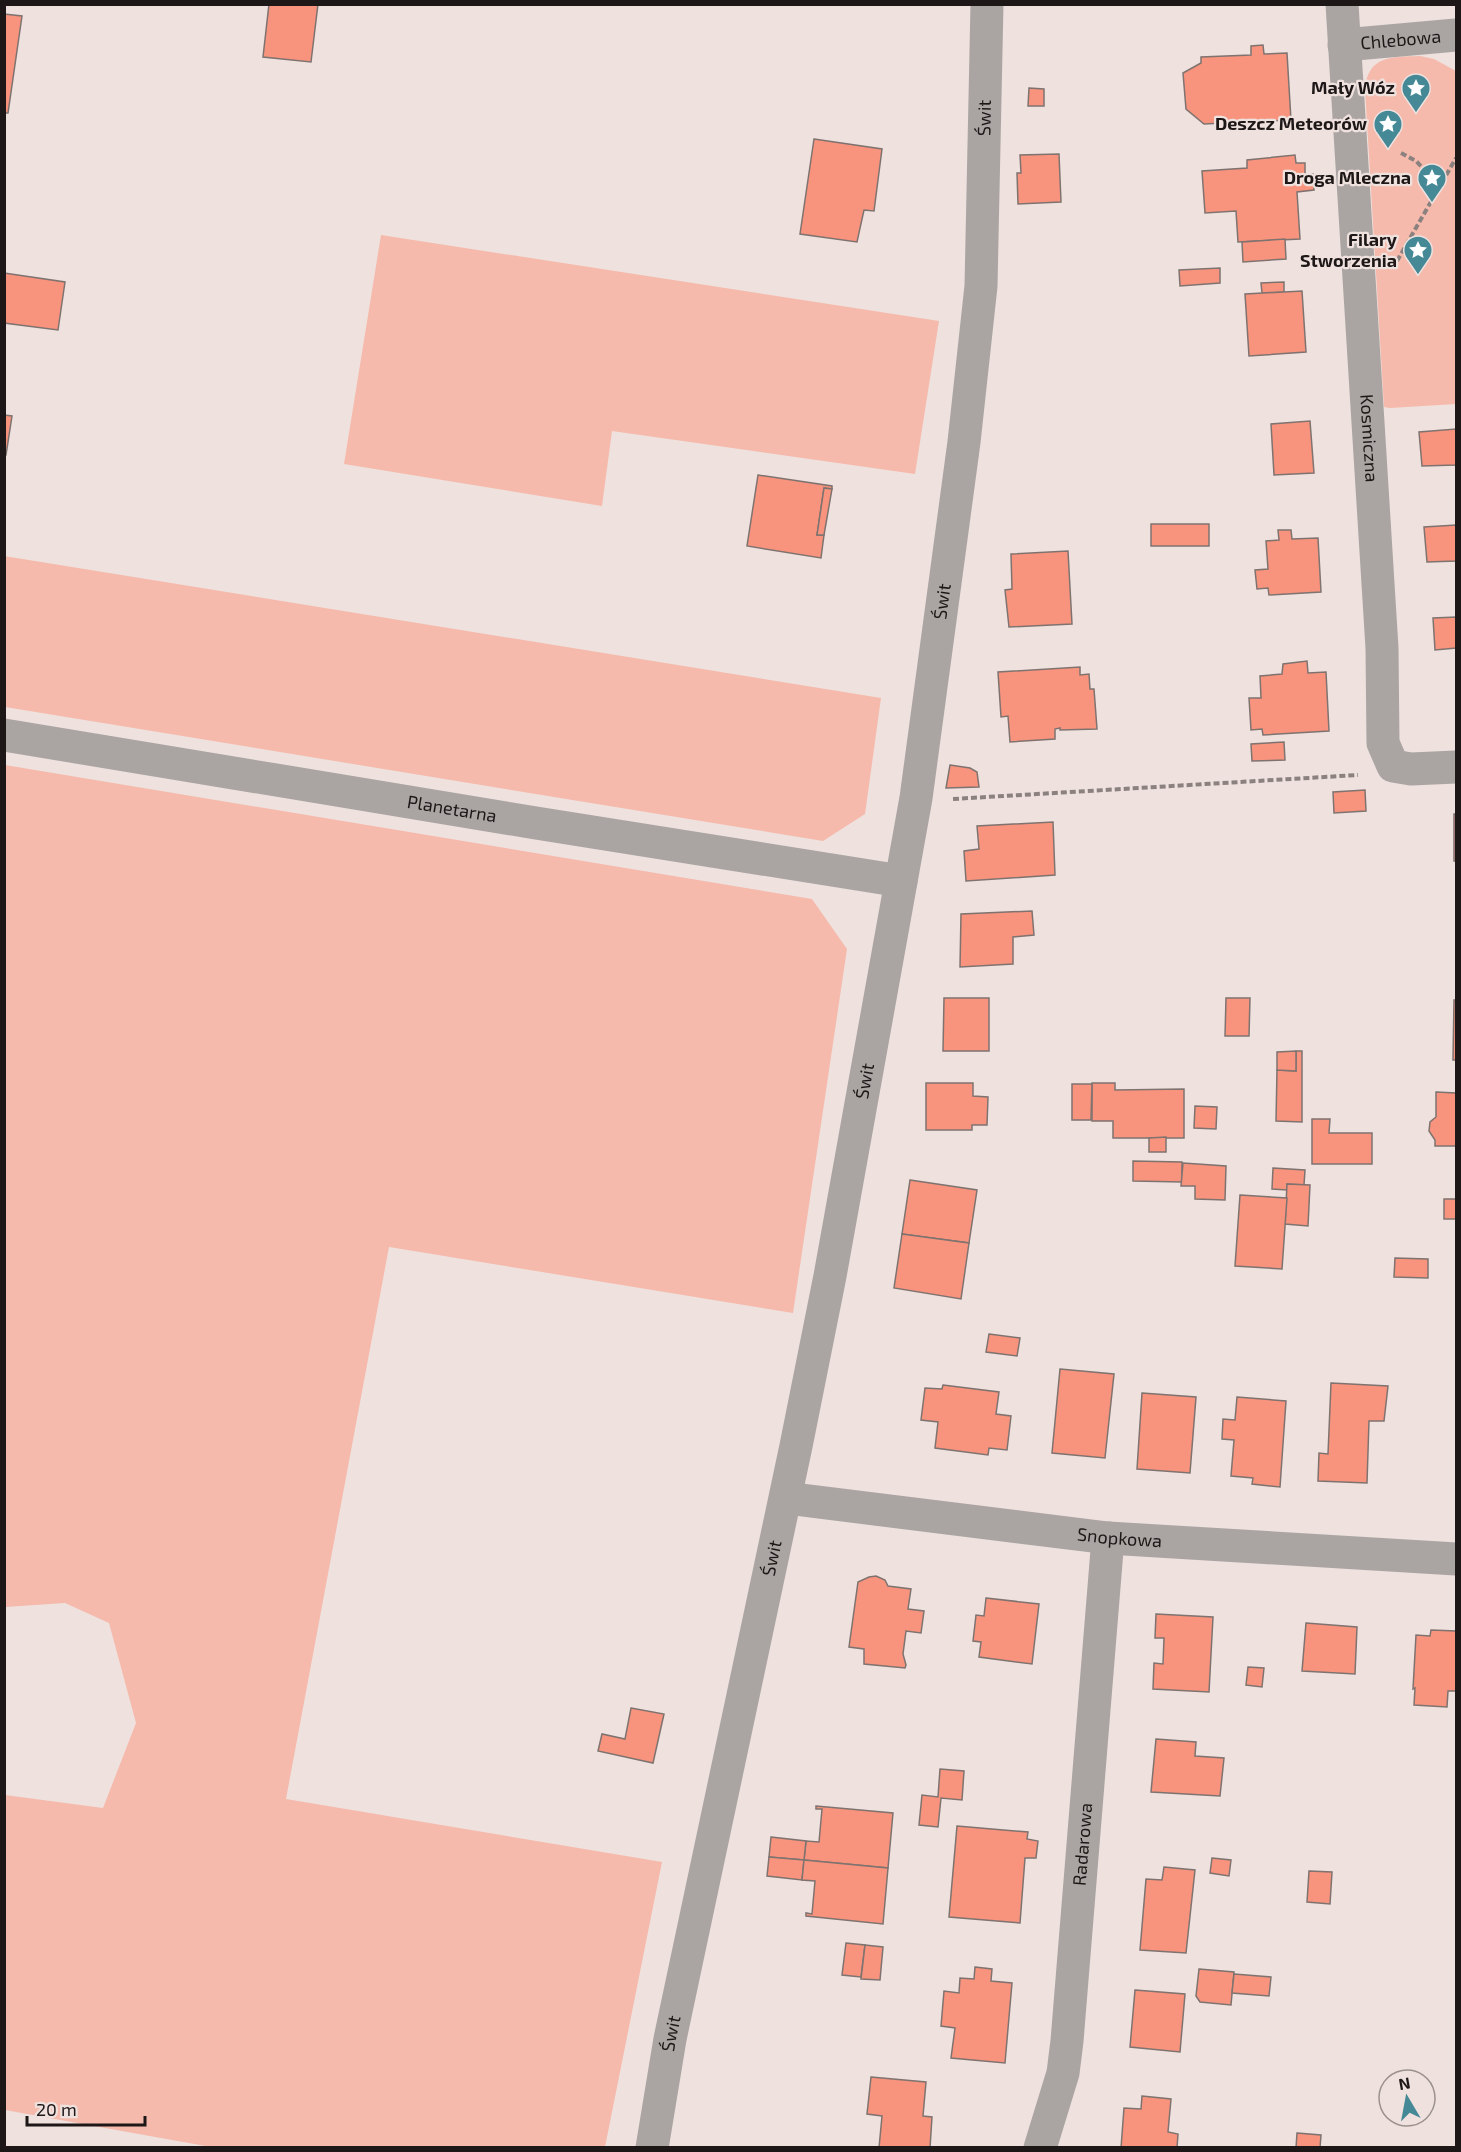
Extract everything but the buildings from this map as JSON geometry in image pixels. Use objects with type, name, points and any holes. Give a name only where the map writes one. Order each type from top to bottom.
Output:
[{"type":"street","name":"Świt","points":[[652,2148],[670,2039],[755,1632],[786,1498],[830,1276],[916,798],[964,442],[981,286],[987,4]]},
{"type":"street","name":"Kosmiczna","points":[[1342,4],[1382,648],[1383,743],[1393,766]]},
{"type":"street","name":"Chlebowa","points":[[1344,45],[1456,35]]},
{"type":"street","name":"Planetarna","points":[[4,735],[525,822],[901,881]]},
{"type":"street","points":[[1393,766],[1411,769],[1456,767]]},
{"type":"street","name":"Snopkowa","points":[[786,1498],[1108,1538],[1456,1559]]},
{"type":"street","name":"Radarowa","points":[[1040,2148],[1063,2073],[1067,2041],[1108,1538]]},
{"type":"path","points":[[1401,153],[1416,161],[1440,186]]},
{"type":"path","points":[[1395,264],[1456,158]]},
{"type":"path","points":[[916,798],[943,800],[1354,775],[1378,772],[1393,766]]},
{"type":"shaded area","points":[[1420,56],[1434,59],[1456,71],[1456,404],[1390,408],[1384,407],[1365,89],[1367,78],[1376,64],[1391,58]]},
{"type":"shaded area","points":[[381,235],[939,321],[915,474],[612,431],[602,506],[344,464]]},
{"type":"shaded area","points":[[4,556],[881,698],[865,814],[823,841],[5,707]]},
{"type":"shaded area","points":[[5,765],[812,899],[847,949],[793,1313],[389,1247],[286,1799],[662,1862],[605,2147],[211,2147],[5,2110],[5,1795],[103,1808],[136,1723],[109,1623],[65,1603],[5,1607]]},
{"type":"place","name":"Mały Wóz","points":[[1416,114]]},
{"type":"place","name":"Deszcz Meteorów","points":[[1388,150]]},
{"type":"place","name":"Droga Mleczna","points":[[1432,204]]},
{"type":"place","name":"Filary Stworzenia","points":[[1418,276]]}]
